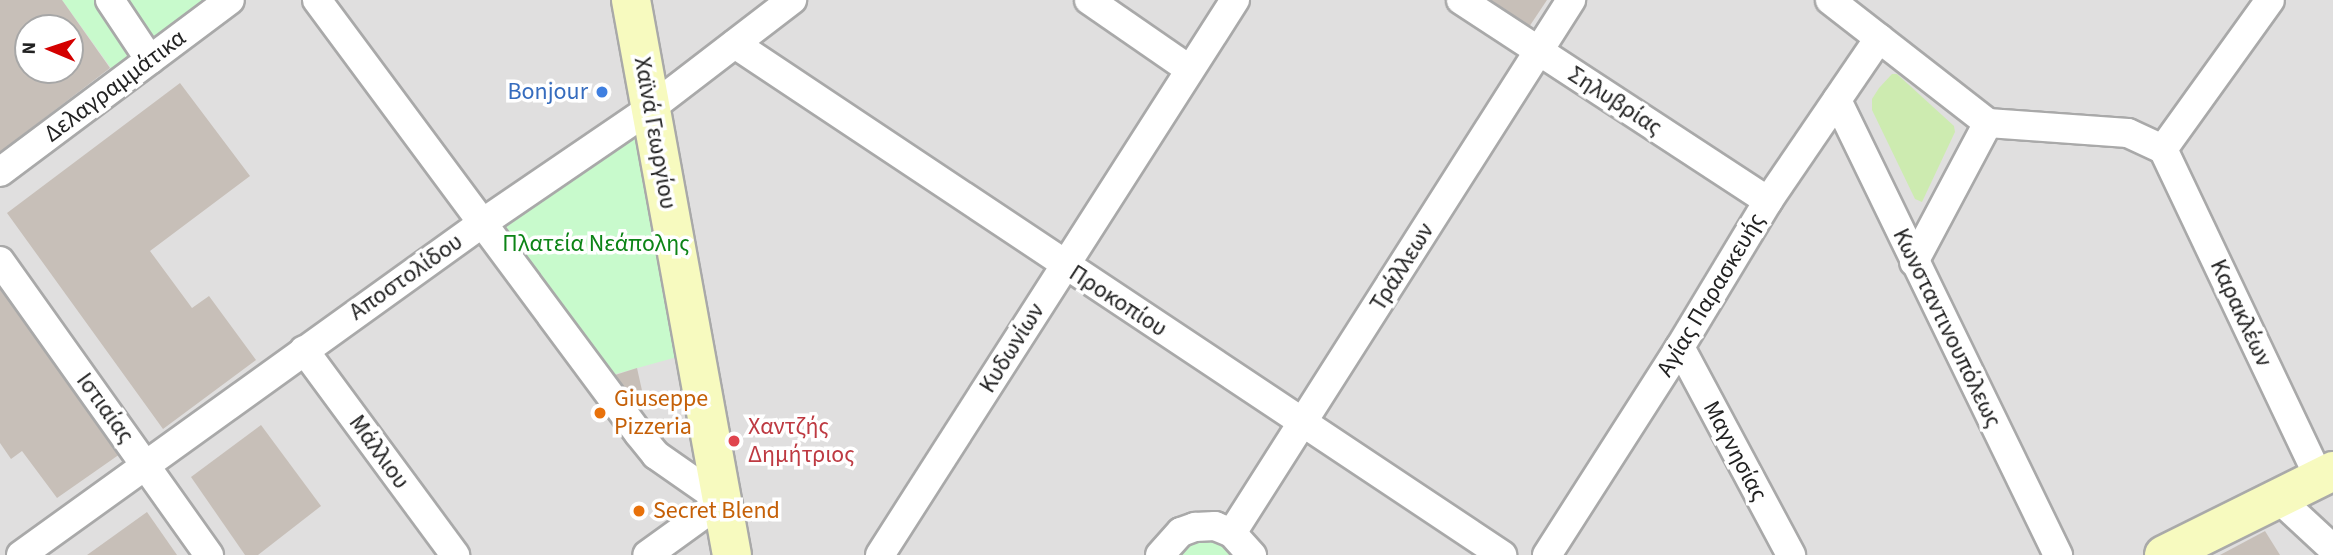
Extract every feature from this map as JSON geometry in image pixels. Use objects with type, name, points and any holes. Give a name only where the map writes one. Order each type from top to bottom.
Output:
[{"type":"main road","name":"Χαϊνά Γεωργίου","points":[[631,0],[732,555]]},
{"type":"main road","points":[[2164,555],[2326,474]]},
{"type":"street","points":[[110,0],[150,60]]},
{"type":"street","name":"Δελαγραμμάτικα","points":[[0,172],[230,0]]},
{"type":"street","points":[[317,0],[481,224],[656,455],[722,501],[647,555]]},
{"type":"street","name":"Αποστολίδου","points":[[20,555],[481,224],[651,108],[792,0]]},
{"type":"street","points":[[1089,0],[1189,69]]},
{"type":"street","name":"Κυδωνίων","points":[[880,555],[1235,0]]},
{"type":"street","name":"Σηλυβρίας","points":[[1461,0],[1768,201]]},
{"type":"street","name":"Τράλλεων","points":[[1232,533],[1571,0]]},
{"type":"street","points":[[1830,0],[1988,123],[2128,133],[2163,149],[2270,0]]},
{"type":"street","name":"Αγίας Παρασκευής","points":[[1548,555],[1680,347],[1768,201],[1879,38]]},
{"type":"street","name":"Προκοπίου","points":[[735,44],[1064,266],[1502,555]]},
{"type":"street","name":"Κωνσταντινουπόλεως","points":[[1837,100],[2058,555]]},
{"type":"street","points":[[1914,262],[1988,123]]},
{"type":"street","name":"Καρακλέων","points":[[2163,149],[2326,474]]},
{"type":"street","name":"Ιστιαίας","points":[[0,261],[209,555]]},
{"type":"street","name":"Μαγνησίας","points":[[1680,347],[1791,555]]},
{"type":"street","name":"Μάλλιου","points":[[304,350],[455,555]]},
{"type":"street","points":[[2278,498],[2333,548]]},
{"type":"street","points":[[1160,555],[1181,533],[1195,527],[1215,526],[1232,533],[1252,555]]},
{"type":"shaded area","points":[[0,0],[2333,0],[2333,555],[0,555]]},
{"type":"green space","points":[[62,0],[230,0],[121,82],[84,31],[84,14],[72,14]]},
{"type":"green space","points":[[1892,74],[1897,74],[1954,126],[1955,132],[1922,202],[1915,199],[1872,110],[1872,99]]},
{"type":"green space","name":"Πλατεία Νεάπολης","points":[[651,108],[695,352],[598,379],[481,224]]},
{"type":"green space","points":[[1195,527],[1252,555],[1160,555]]},
{"type":"building","points":[[0,0],[62,0],[72,14],[14,14],[14,84],[84,84],[84,31],[110,68],[0,152]]},
{"type":"building","points":[[1490,0],[1547,0],[1529,27]]},
{"type":"building","points":[[180,83],[250,176],[150,251],[192,308],[209,296],[256,360],[163,429],[7,213]]},
{"type":"building","points":[[0,286],[120,454],[57,498],[22,451],[11,459],[0,443]]},
{"type":"building","points":[[637,368],[643,395],[624,400],[612,376]]},
{"type":"building","points":[[261,425],[321,506],[258,555],[245,555],[191,477]]},
{"type":"building","points":[[147,512],[177,555],[87,555]]},
{"type":"building","points":[[2265,531],[2280,555],[2220,555]]},
{"type":"place","name":"Bonjour","points":[[602,92]]},
{"type":"place","name":"Giuseppe Pizzeria","points":[[600,413]]},
{"type":"place","name":"Χαντζής Δημήτριος","points":[[734,441]]},
{"type":"place","name":"Secret Blend","points":[[639,511]]}]
